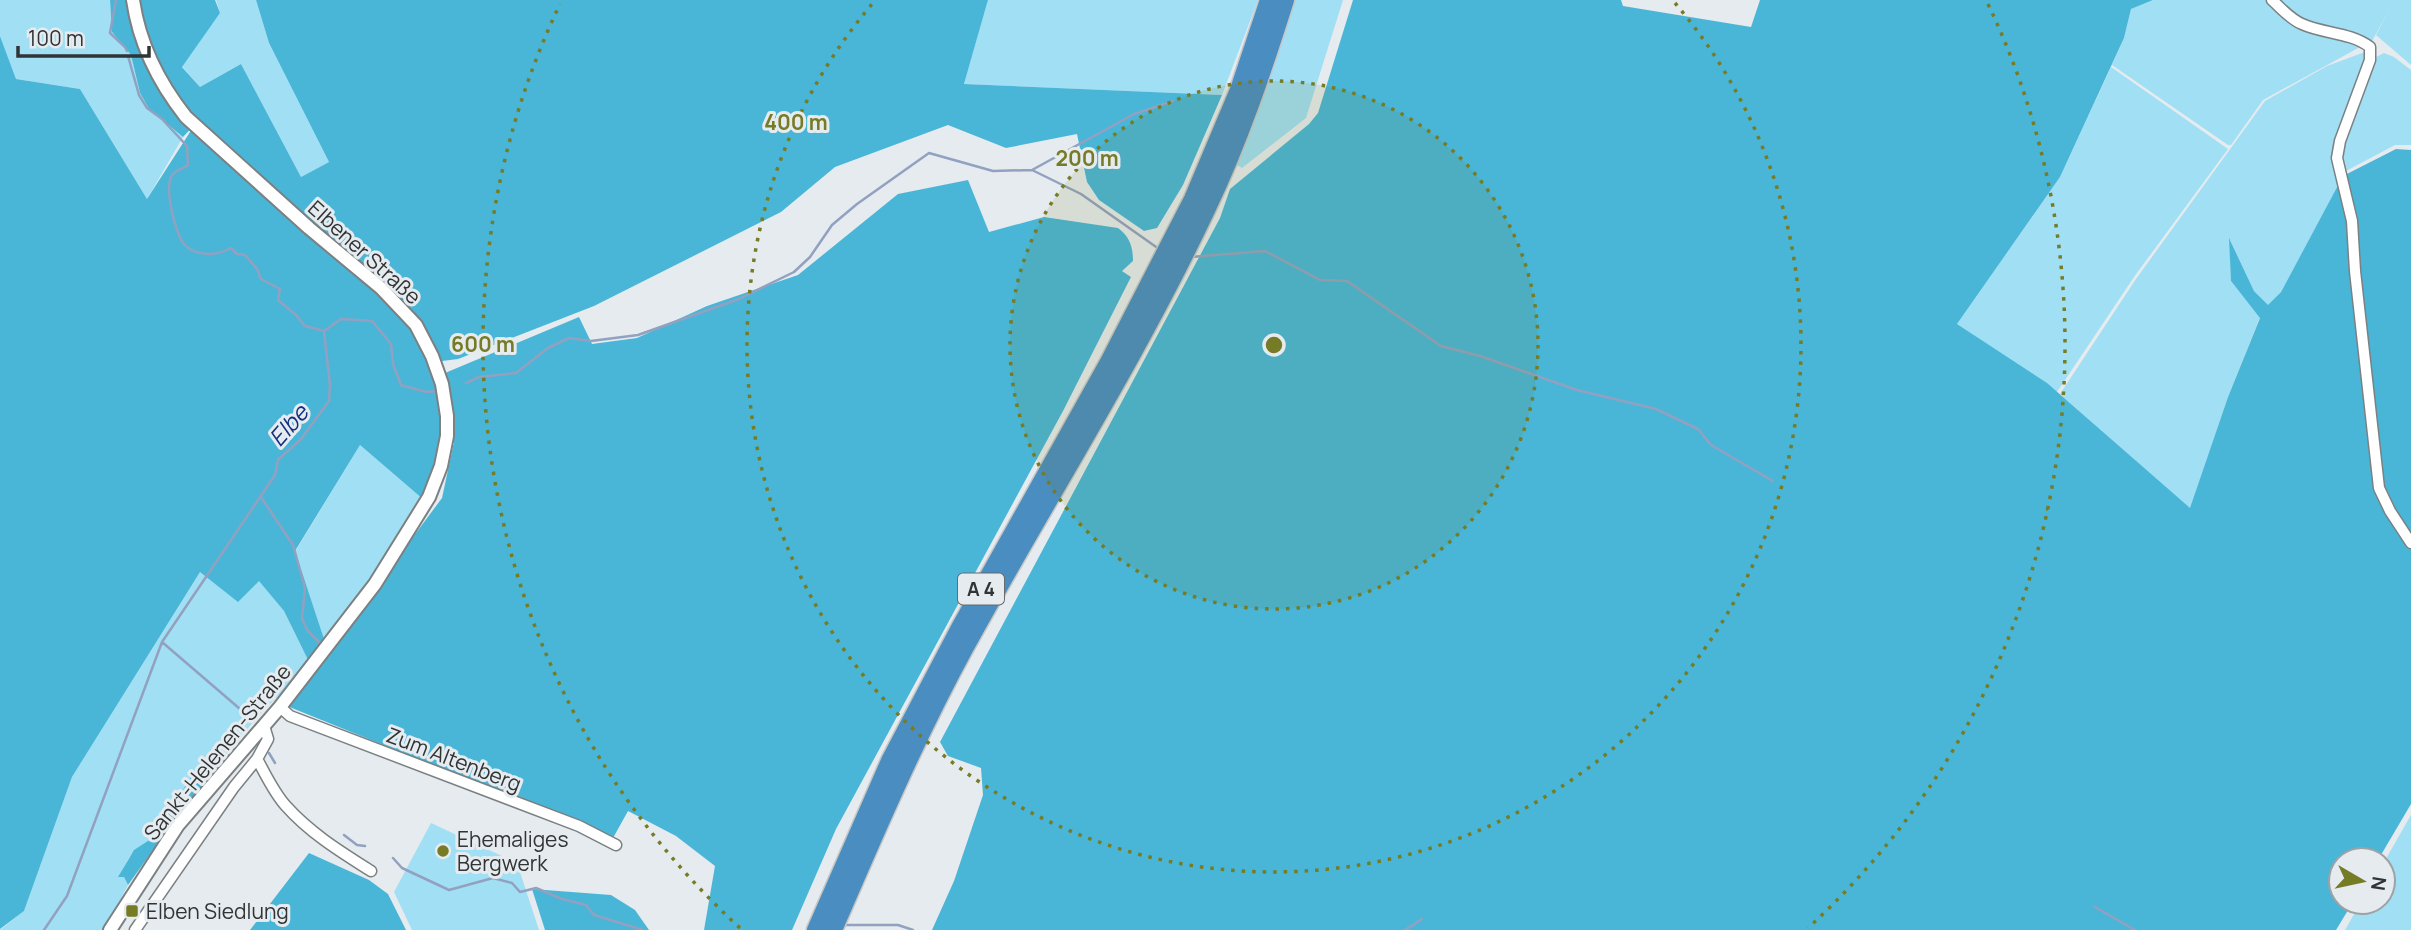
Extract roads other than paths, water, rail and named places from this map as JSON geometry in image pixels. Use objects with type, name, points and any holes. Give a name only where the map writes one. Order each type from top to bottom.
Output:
[{"type":"highway","name":"A 4","points":[[1200,203],[1269,0]]},
{"type":"highway","name":"A 4","points":[[816,930],[1242,123],[1285,0]]},
{"type":"highway","name":"A 4","points":[[834,930],[872,821]]},
{"type":"street","name":"Elbener Straße","points":[[133,0],[138,25],[152,61],[172,98],[186,117],[397,303],[416,325],[426,342],[442,384],[447,436],[441,466],[429,497],[375,584],[309,670]]},
{"type":"street","points":[[2272,0],[2289,17],[2303,25],[2361,40],[2370,47],[2370,60],[2340,141],[2337,158],[2352,220],[2355,271],[2379,488],[2411,543]]},
{"type":"street","name":"Sankt-Helenen-Straße","points":[[110,930],[148,867],[178,825],[309,670]]},
{"type":"street","name":"Zum Altenberg","points":[[280,707],[290,716],[579,826],[616,845]]},
{"type":"street","points":[[135,930],[234,787],[257,759],[268,739],[264,726]]},
{"type":"street","points":[[257,759],[286,806],[338,850],[371,871]]},
{"type":"waterway","name":"Elbe","points":[[116,0],[110,33],[127,51]]},
{"type":"waterway","name":"Elbe","points":[[44,930],[67,896],[162,642],[275,475],[278,460],[301,439],[329,401],[330,385],[324,331],[305,326],[278,300],[280,289],[261,279],[257,269],[245,255],[237,254],[231,248],[213,254],[200,253],[184,244],[171,209],[169,188],[173,174],[188,165],[187,146],[162,119],[147,108],[139,95],[128,56]]},
{"type":"waterway","points":[[1032,170],[1134,114],[1173,101]]},
{"type":"waterway","points":[[466,383],[479,377],[516,373],[548,348],[569,338],[591,341],[638,335],[739,299],[794,272],[810,257],[832,225],[929,153],[993,171],[1032,170],[1081,194],[1159,249]]},
{"type":"waterway","points":[[1191,257],[1265,251],[1320,280],[1347,281],[1441,346],[1480,356],[1577,390],[1656,409],[1698,429],[1711,445],[1773,481]]},
{"type":"waterway","points":[[324,331],[341,319],[372,321],[391,344],[393,364],[401,385],[426,392],[436,391]]},
{"type":"waterway","points":[[261,497],[293,545],[305,588],[302,619],[308,631],[321,644]]},
{"type":"waterway","points":[[162,642],[254,721]]},
{"type":"waterway","points":[[269,753],[275,763]]},
{"type":"waterway","points":[[344,835],[357,845],[365,846]]},
{"type":"waterway","points":[[393,858],[402,868],[449,890],[493,878],[512,883],[520,892],[536,888],[586,905],[594,915],[643,930]]},
{"type":"waterway","points":[[2095,907],[2135,930]]},
{"type":"waterway","points":[[1405,930],[1422,919]]},
{"type":"waterway","points":[[844,925],[898,925],[913,930]]},
{"type":"place","name":"Ehemaliges Bergwerk","points":[[443,851]]},
{"type":"place","name":"Elben Siedlung","points":[[132,911]]}]
